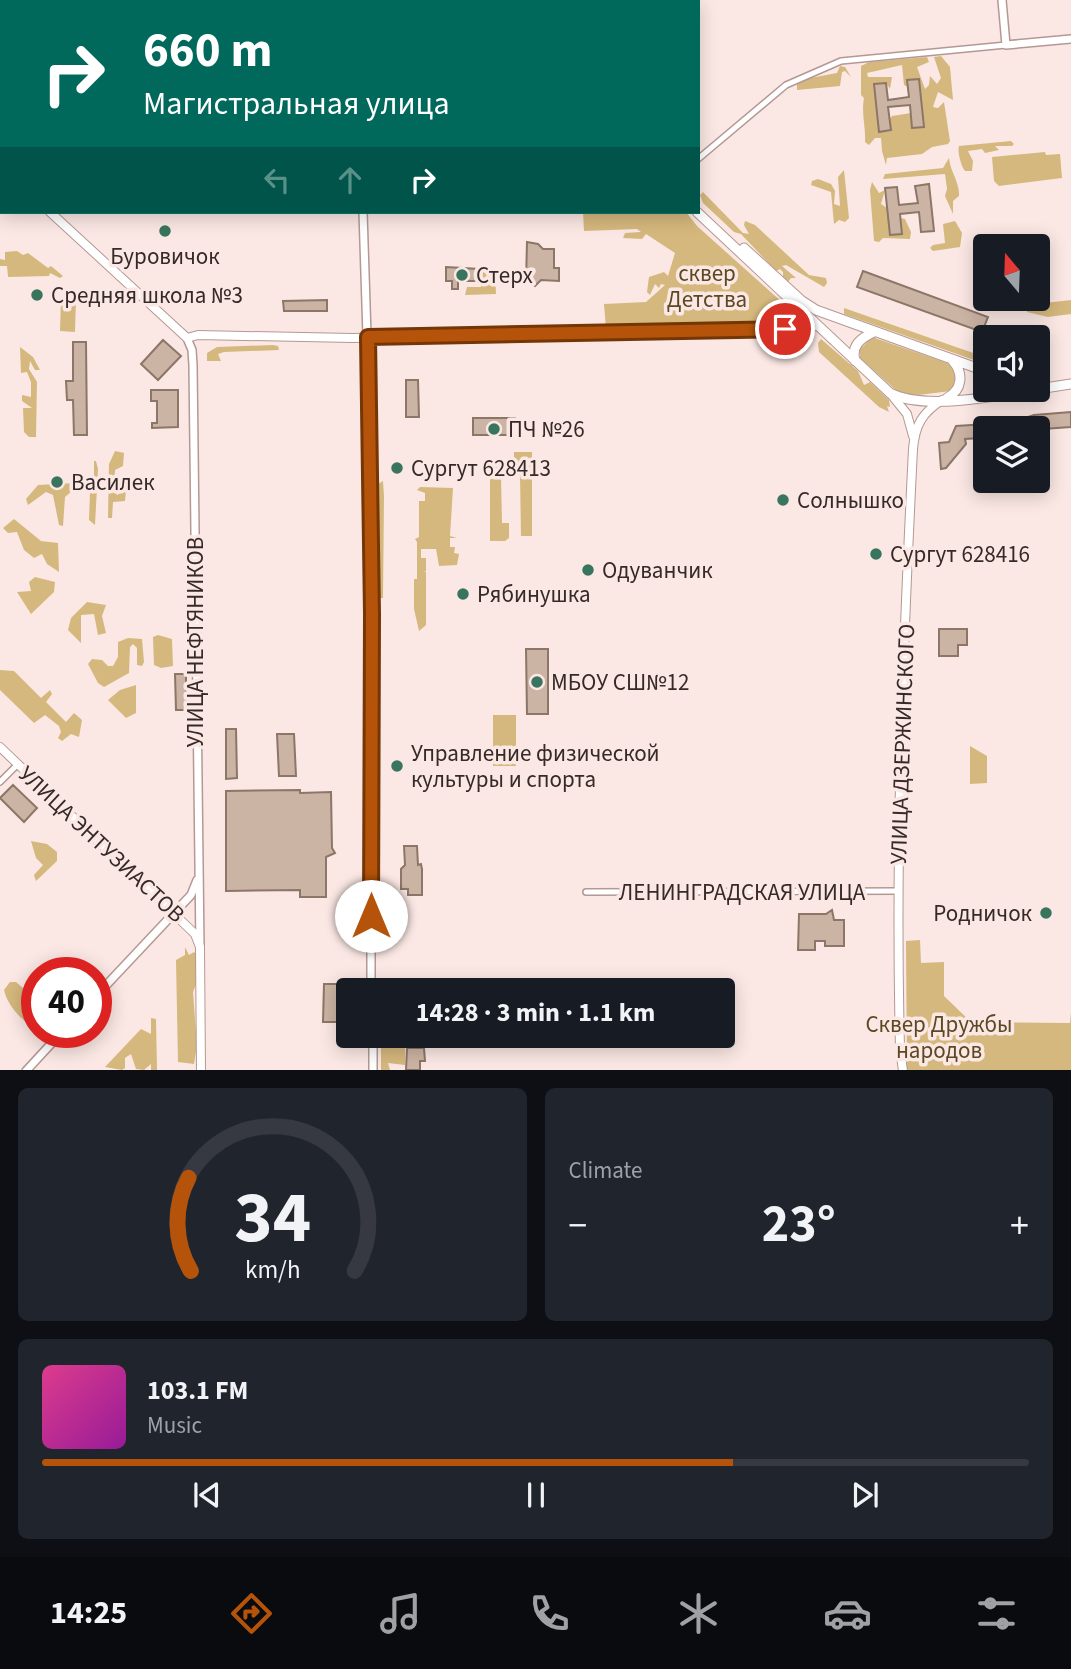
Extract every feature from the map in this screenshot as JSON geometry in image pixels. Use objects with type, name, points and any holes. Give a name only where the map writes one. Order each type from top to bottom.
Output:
[{"type":"main road","points":[[700,212],[890,393],[914,401],[973,396]]},
{"type":"main road","points":[[700,212],[802,301],[823,313],[973,367]]},
{"type":"main road","points":[[52,214],[187,338],[198,335],[368,337],[785,329],[817,326]]},
{"type":"main road","points":[[855,362],[855,346],[862,338],[874,332]]},
{"type":"main road","points":[[942,400],[957,392],[960,384],[958,367],[952,359]]},
{"type":"main road","points":[[1050,386],[1071,384]]},
{"type":"main road","name":"УЛИЦА ДЗЕРЖИНСКОГО","points":[[890,393],[907,414],[914,441]]},
{"type":"main road","name":"УЛИЦА ДЗЕРЖИНСКОГО","points":[[903,1070],[900,1048],[898,891],[901,682],[914,441],[922,416],[942,400]]},
{"type":"main road","name":"УЛИЦА ЭНТУЗИАСТОВ","points":[[0,747],[195,934],[200,947],[201,1070]]},
{"type":"main road","name":"УЛИЦА ДЗЕРЖИНСКОГО","points":[[897,1070],[900,1048]]},
{"type":"street","points":[[1002,0],[1006,45]]},
{"type":"street","points":[[700,157],[786,85],[841,61],[1071,38]]},
{"type":"street","points":[[363,214],[368,337],[372,614],[371,978]]},
{"type":"street","name":"УЛИЦА НЕФТЯНИКОВ","points":[[187,338],[192,350],[193,365],[200,947]]},
{"type":"street","points":[[0,782],[18,764]]},
{"type":"street","points":[[112,979],[191,895],[199,872]]},
{"type":"street","name":"ЛЕНИНГРАДСКАЯ УЛИЦА","points":[[586,892],[898,891]]},
{"type":"street","points":[[26,1070],[47,1048]]},
{"type":"street","points":[[373,1048],[373,1070]]},
{"type":"green space","points":[[941,56],[950,67],[953,100],[938,92],[933,107],[938,108],[944,102],[950,141],[948,144],[932,147],[922,154],[887,158],[886,165],[881,138],[875,138],[869,145],[865,142],[861,66],[869,62],[927,57],[929,62],[917,67],[925,89],[929,85],[930,76],[937,84],[941,78],[934,57]],"holes":[[[902,65],[904,85],[908,87],[919,80],[924,126],[911,113],[892,116],[891,130],[879,132],[874,84],[886,83],[890,89],[892,77],[868,77],[867,73]]]},
{"type":"green space","points":[[840,66],[845,67],[851,77],[845,71],[842,72],[840,86],[797,90],[797,84],[805,79],[837,73]]},
{"type":"green space","points":[[1011,141],[1014,144],[1012,146],[995,146],[999,150],[985,153],[982,149],[968,151],[973,161],[972,171],[965,171],[959,155],[959,146]]},
{"type":"green space","points":[[1045,152],[1046,155],[1060,154],[1062,178],[999,186],[994,181],[992,157]]},
{"type":"green space","points":[[949,158],[959,191],[959,196],[953,201],[953,214],[945,196],[945,174],[883,179],[885,174],[943,168]]},
{"type":"green space","points":[[844,170],[849,218],[845,222],[839,220],[834,224],[831,192],[811,185],[812,181],[818,179],[831,184],[835,191],[834,204],[840,206],[838,177]]},
{"type":"green space","points":[[872,182],[879,193],[885,190],[881,204],[887,208],[890,235],[902,233],[901,218],[905,219],[911,232],[910,239],[883,238],[879,242],[874,241],[870,190]]},
{"type":"green space","points":[[703,192],[743,233],[749,234],[744,225],[745,221],[755,225],[809,275],[826,278],[824,287],[786,265],[782,266],[796,278],[791,278],[788,282],[783,278],[780,269],[776,271],[741,234],[734,232],[703,203],[700,195]]},
{"type":"green space","name":"сквер Детства","points":[[583,214],[688,214],[697,226],[802,320],[802,325],[606,329],[604,304],[646,302],[665,285],[661,284],[659,288],[655,284],[650,295],[647,292],[649,277],[664,272],[668,276],[675,253],[646,234],[642,239],[623,238],[625,233],[641,232],[637,229],[584,231]]},
{"type":"green space","points":[[955,221],[962,233],[960,247],[933,251],[930,248],[933,245],[945,243],[943,224]]},
{"type":"green space","points":[[17,251],[23,255],[28,253],[63,276],[60,278],[50,273],[49,276],[8,277],[7,266],[0,266],[0,259],[5,260],[5,252]]},
{"type":"green space","points":[[479,272],[495,272],[496,294],[465,295],[467,287],[481,287]]},
{"type":"green space","points":[[61,298],[76,298],[75,332],[60,331]]},
{"type":"green space","points":[[1071,300],[1071,314],[1048,317],[1027,312],[1050,312],[1050,302]]},
{"type":"green space","points":[[844,308],[973,353],[973,360],[844,314]]},
{"type":"green space","points":[[872,337],[947,363],[956,370],[956,381],[951,391],[910,396],[898,392],[860,358],[860,349]]},
{"type":"green space","points":[[821,339],[858,371],[864,385],[870,382],[889,400],[889,412],[879,407],[819,352],[818,343]]},
{"type":"green space","points":[[278,346],[279,350],[224,352],[218,354],[221,361],[207,361],[207,353],[217,347]]},
{"type":"green space","points":[[20,347],[33,357],[40,370],[35,370],[30,361],[29,369],[37,382],[36,437],[29,437],[24,432],[23,408],[32,408],[22,401],[22,395],[31,397],[31,382],[27,372],[21,373]]},
{"type":"green space","points":[[115,451],[124,453],[123,466],[115,470],[114,489],[117,495],[126,490],[125,501],[113,502],[112,518],[108,518],[109,464]]},
{"type":"green space","points":[[514,452],[532,452],[532,536],[521,536],[520,475],[501,476],[502,523],[509,523],[509,538],[505,541],[490,541],[490,460],[497,460],[497,464],[514,464]]},
{"type":"green space","points":[[94,461],[98,469],[95,525],[89,520],[90,493],[84,489],[73,490],[65,497],[63,526],[59,525],[53,495],[46,492],[28,505],[26,499],[38,485],[94,482]]},
{"type":"green space","points":[[383,481],[383,598],[380,598],[377,581],[378,484]]},
{"type":"green space","points":[[420,487],[453,488],[450,536],[457,538],[450,538],[450,547],[455,547],[454,553],[459,554],[457,565],[439,566],[436,549],[421,549],[421,558],[426,558],[426,625],[419,631],[414,609],[414,579],[417,579],[415,539],[419,537],[419,501],[425,501],[425,493],[417,490]]},
{"type":"green space","points":[[14,519],[41,541],[58,543],[59,572],[47,564],[42,554],[34,558],[24,550],[17,532],[8,533],[3,528]]},
{"type":"green space","points":[[35,577],[55,582],[54,592],[31,614],[17,592],[31,591],[29,582]]},
{"type":"green space","points":[[87,602],[106,605],[102,616],[106,633],[98,635],[94,614],[81,615],[81,643],[68,630],[71,618]]},
{"type":"green space","points":[[158,635],[172,639],[173,666],[161,668],[154,665],[153,637]]},
{"type":"green space","points":[[128,638],[142,639],[144,662],[142,666],[137,665],[137,648],[133,644],[130,647],[129,673],[104,687],[98,683],[88,664],[92,659],[102,660],[108,666],[113,666],[118,657],[118,642]]},
{"type":"green space","points":[[0,670],[14,671],[41,698],[50,690],[52,694],[46,702],[66,722],[74,713],[82,720],[79,737],[71,734],[62,741],[58,738],[61,732],[59,726],[45,715],[34,723],[0,690]]},
{"type":"green space","points":[[136,685],[136,713],[126,718],[108,700],[120,690]]},
{"type":"green space","points":[[493,715],[516,715],[516,766],[493,766]]},
{"type":"green space","points":[[970,746],[987,756],[987,783],[970,784]]},
{"type":"green space","points":[[31,841],[47,844],[57,852],[57,861],[36,881],[34,875],[43,865],[36,858]]},
{"type":"green space","name":"Сквер Дружбы народов","points":[[920,940],[921,963],[944,962],[944,996],[971,1022],[1070,1023],[1071,1012],[1071,1070],[907,1070],[906,941]]},
{"type":"green space","points":[[185,947],[189,955],[194,952],[196,954],[197,982],[193,992],[197,1045],[194,1064],[178,1062],[176,960],[185,955]]},
{"type":"green space","points":[[10,982],[16,982],[21,986],[21,1018],[8,1002],[4,990]]},
{"type":"green space","points":[[151,1018],[156,1019],[157,1070],[151,1070],[151,1064],[144,1070],[136,1069],[131,1054],[125,1058],[125,1068],[122,1070],[105,1067],[141,1029],[151,1034]]},
{"type":"green space","points":[[381,1048],[405,1048],[405,1065],[388,1063],[390,1070],[381,1070]]},
{"type":"building","points":[[919,79],[924,127],[912,128],[910,105],[888,107],[891,130],[879,132],[874,84],[886,83],[888,100],[909,97],[907,80]]},
{"type":"building","points":[[929,184],[934,231],[921,232],[919,212],[900,214],[902,234],[890,235],[885,188],[897,187],[899,205],[918,203],[915,186]]},
{"type":"building","points":[[527,242],[538,244],[543,249],[554,249],[554,268],[559,268],[559,281],[541,280],[535,286],[526,281]]},
{"type":"building","points":[[446,267],[479,269],[479,281],[458,281],[458,289],[452,289],[452,281],[446,281]]},
{"type":"building","points":[[863,271],[988,317],[985,325],[973,325],[973,329],[857,287]]},
{"type":"building","points":[[327,300],[327,311],[284,311],[283,301]]},
{"type":"building","points":[[163,340],[181,356],[158,380],[141,364]]},
{"type":"building","points":[[73,342],[86,342],[87,435],[74,435],[73,400],[67,400],[66,381],[73,381]]},
{"type":"building","points":[[406,380],[418,380],[419,417],[406,417]]},
{"type":"building","points":[[151,390],[178,390],[178,427],[152,428],[152,423],[157,423],[157,401],[151,401]]},
{"type":"building","points":[[1071,412],[1071,427],[1050,428],[1050,416],[1031,416]]},
{"type":"building","name":"ПЧ №26","points":[[473,418],[515,418],[515,435],[473,435]]},
{"type":"building","points":[[973,425],[973,438],[965,439],[966,444],[946,468],[941,469],[939,443],[949,442],[956,426]]},
{"type":"building","points":[[939,629],[967,629],[967,645],[958,645],[958,656],[939,656]]},
{"type":"building","name":"МБОУ СШ№12","points":[[526,649],[548,649],[548,714],[527,714]]},
{"type":"building","points":[[175,674],[186,674],[186,710],[176,710]]},
{"type":"building","points":[[226,729],[236,729],[237,778],[226,779]]},
{"type":"building","points":[[277,734],[294,734],[296,776],[279,776]]},
{"type":"building","points":[[13,785],[37,808],[24,822],[0,798]]},
{"type":"building","points":[[300,790],[300,793],[331,792],[332,848],[335,853],[326,857],[326,897],[300,897],[300,890],[226,891],[226,791]]},
{"type":"building","points":[[404,846],[417,846],[418,865],[421,864],[422,869],[422,895],[408,895],[408,889],[401,889],[401,869],[405,865]]},
{"type":"building","points":[[832,910],[834,920],[844,920],[844,946],[825,946],[825,941],[815,941],[815,950],[798,950],[799,914],[826,914]]},
{"type":"building","points":[[324,984],[336,984],[336,1022],[323,1022]]},
{"type":"building","points":[[407,1048],[424,1048],[425,1061],[420,1061],[420,1070],[406,1070]]},
{"type":"place","name":"Буровичок","points":[[165,231]]},
{"type":"place","name":"Стерх","points":[[462,275]]},
{"type":"place","name":"Средняя школа №3","points":[[37,295]]},
{"type":"place","name":"ПЧ №26","points":[[494,429]]},
{"type":"place","name":"Сургут 628413","points":[[397,468]]},
{"type":"place","name":"Василек","points":[[57,482]]},
{"type":"place","name":"Солнышко","points":[[783,500]]},
{"type":"place","name":"Сургут 628416","points":[[876,554]]},
{"type":"place","name":"Одуванчик","points":[[588,570]]},
{"type":"place","name":"Рябинушка","points":[[463,594]]},
{"type":"place","name":"МБОУ СШ№12","points":[[537,682]]},
{"type":"place","name":"Управление физической культуры и спорта","points":[[397,766]]},
{"type":"place","name":"Родничок","points":[[1046,913]]},
{"type":"route","points":[[371,916],[372,614],[368,337],[785,329]]}]
